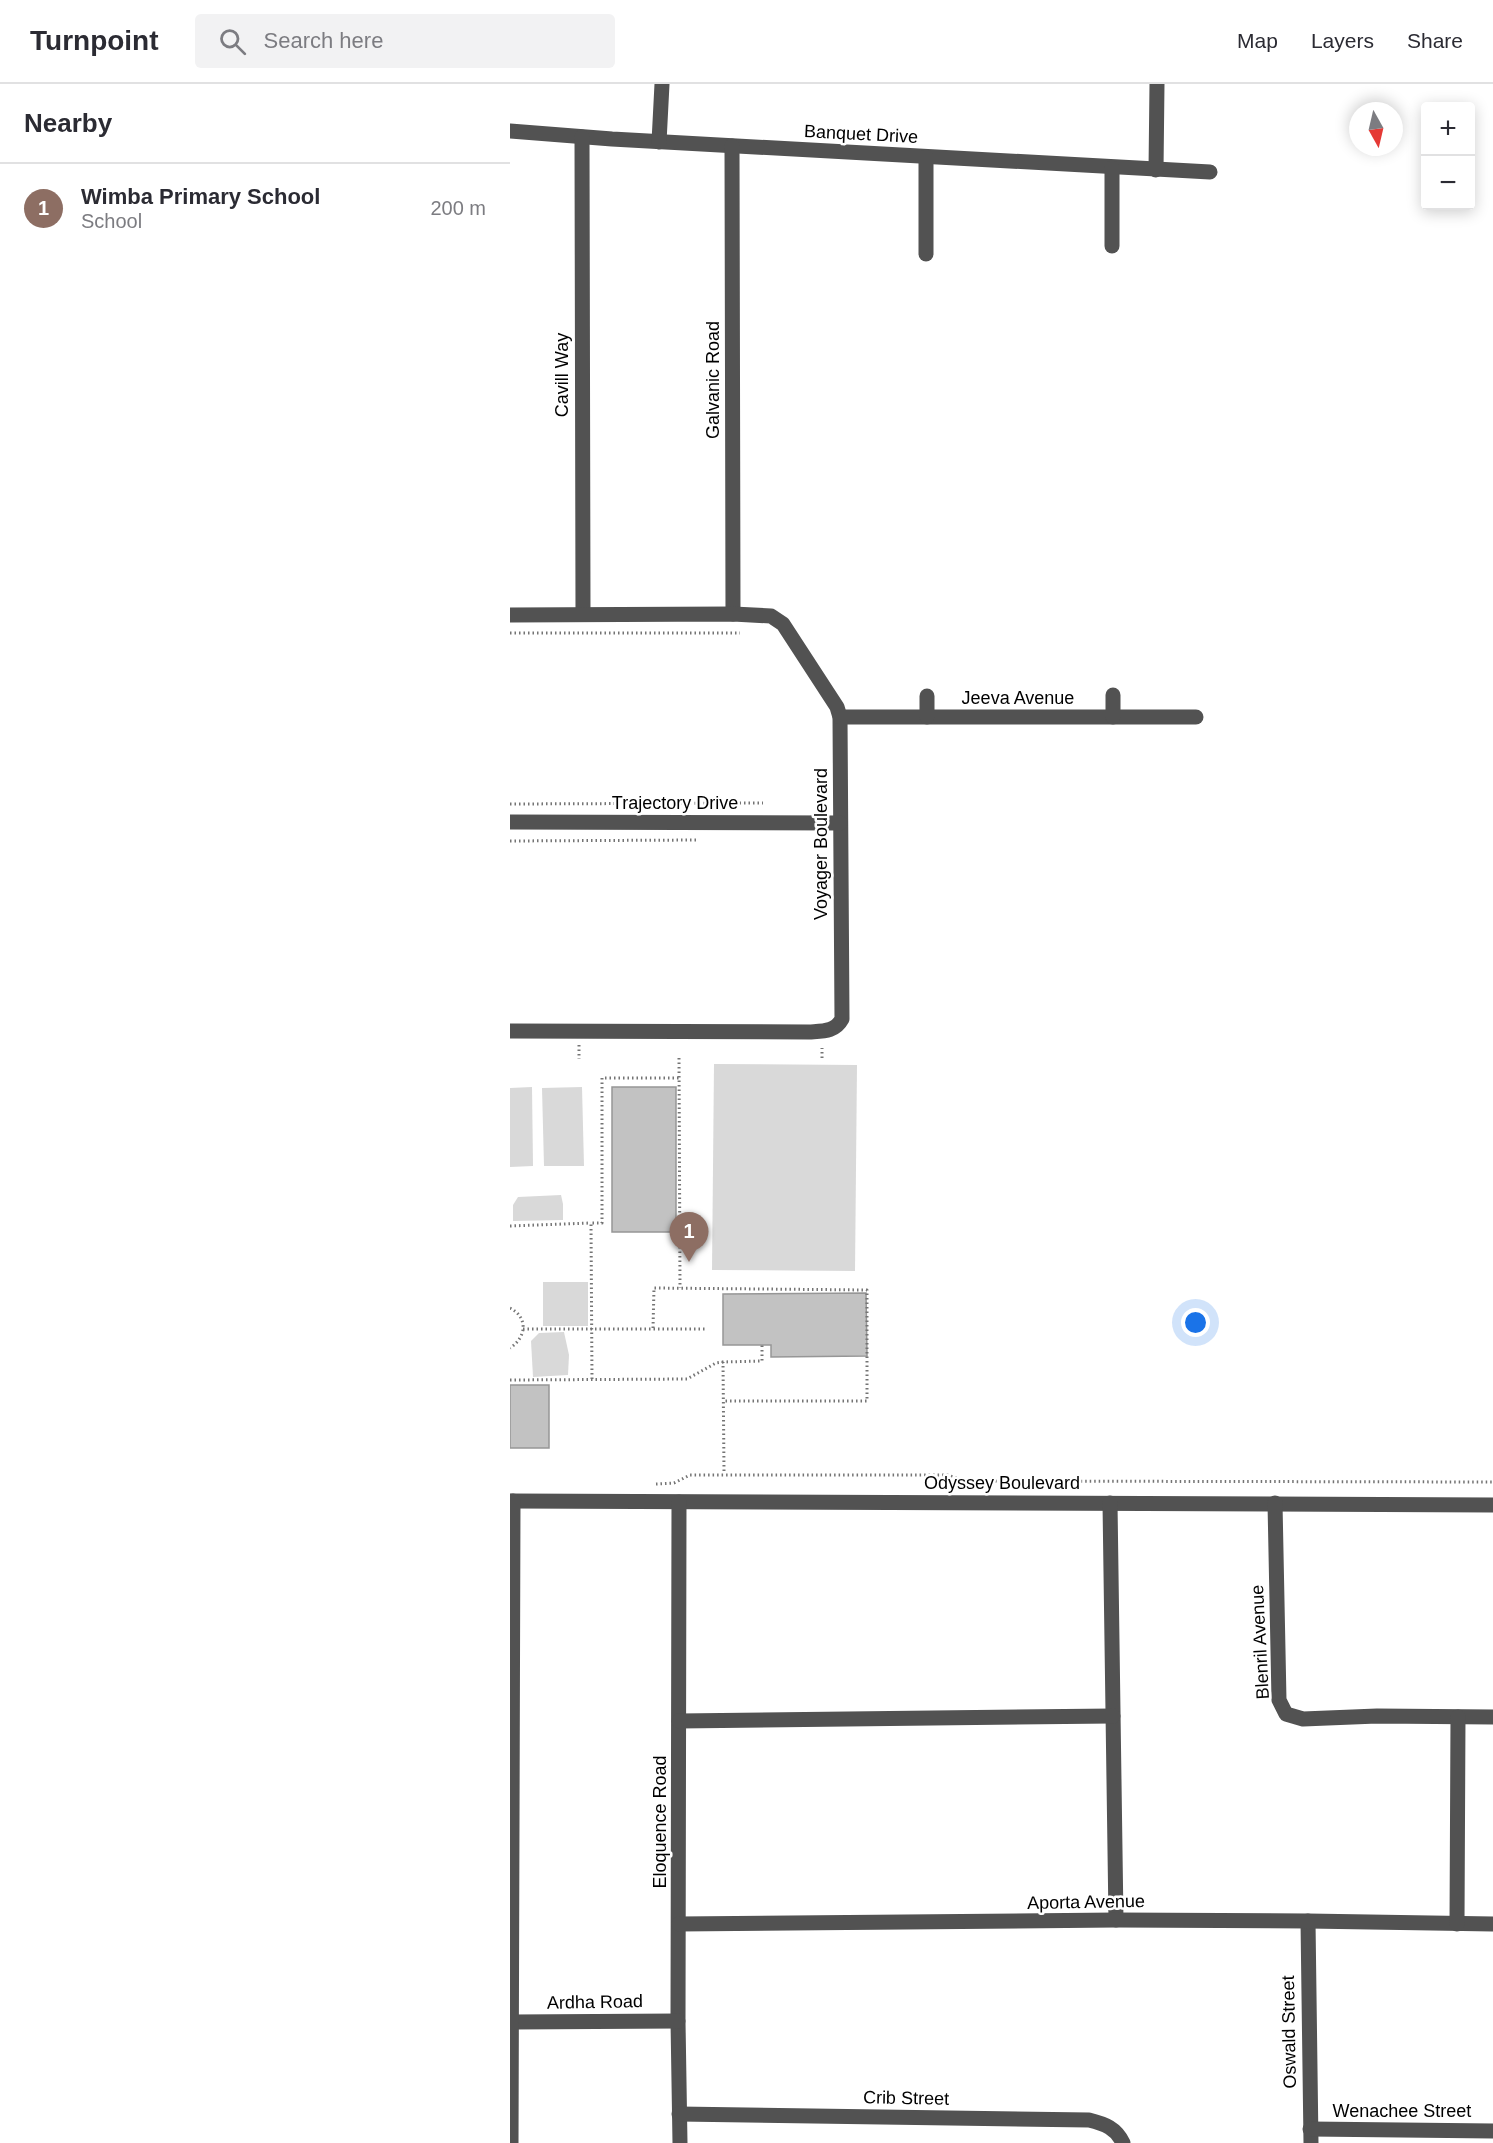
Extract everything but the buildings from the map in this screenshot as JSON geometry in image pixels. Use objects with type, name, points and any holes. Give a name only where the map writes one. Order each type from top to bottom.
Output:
[{"type":"street","points":[[659,142],[662,84]]},
{"type":"street","points":[[1156,170],[1157,84]]},
{"type":"street","name":"Banquet Drive","points":[[510,131],[659,142],[1210,172]]},
{"type":"street","name":"Cavill Way","points":[[582,137],[583,614]]},
{"type":"street","name":"Galvanic Road","points":[[732,146],[733,614]]},
{"type":"street","points":[[926,157],[926,254]]},
{"type":"street","points":[[1112,168],[1112,246]]},
{"type":"street","name":"Voyager Boulevard","points":[[510,615],[733,614],[771,616],[783,624],[837,706],[840,717],[842,1019],[837,1026],[828,1030],[809,1032],[510,1031]]},
{"type":"street","points":[[1113,695],[1113,717]]},
{"type":"street","points":[[927,696],[927,717]]},
{"type":"street","name":"Jeeva Avenue","points":[[840,717],[1196,717]]},
{"type":"street","name":"Trajectory Drive","points":[[510,822],[840,823]]},
{"type":"street","points":[[511,1501],[513,2022],[511,2143]]},
{"type":"street","name":"Odyssey Boulevard","points":[[511,1501],[1493,1504]]},
{"type":"street","name":"Eloquence Road","points":[[679,1502],[678,2021],[680,2143]]},
{"type":"street","points":[[1110,1503],[1116,1920]]},
{"type":"street","name":"Blenril Avenue","points":[[1275,1503],[1279,1700],[1286,1714],[1303,1719],[1377,1716],[1493,1717]]},
{"type":"street","points":[[680,1721],[1113,1716]]},
{"type":"street","points":[[1457,1924],[1458,1717]]},
{"type":"street","name":"Aporta Avenue","points":[[679,1924],[1116,1920],[1493,1924]]},
{"type":"street","name":"Oswald Street","points":[[1308,1921],[1310,2136]]},
{"type":"street","name":"Ardha Road","points":[[513,2022],[678,2021]]},
{"type":"street","name":"Crib Street","points":[[679,2114],[1089,2120],[1104,2123],[1118,2133],[1123,2143]]},
{"type":"street","name":"Wenachee Street","points":[[1310,2136],[1493,2131]]},
{"type":"path","points":[[510,633],[740,633]]},
{"type":"path","points":[[510,804],[763,803]]},
{"type":"path","points":[[510,841],[705,840]]},
{"type":"path","points":[[679,1058],[680,1288]]},
{"type":"path","points":[[510,1226],[602,1223],[602,1078],[679,1078]]},
{"type":"path","points":[[591,1223],[592,1380]]},
{"type":"path","points":[[653,1328],[654,1288],[867,1290],[867,1401],[723,1401]]},
{"type":"path","points":[[510,1308],[520,1316],[524,1329],[521,1337],[510,1347]]},
{"type":"path","points":[[524,1329],[706,1329]]},
{"type":"path","points":[[510,1380],[687,1379],[716,1363],[762,1361],[762,1345]]},
{"type":"path","points":[[723,1362],[724,1471]]},
{"type":"path","points":[[648,1484],[674,1483],[690,1475],[947,1475],[967,1481],[1493,1482]]},
{"type":"shaded area","points":[[714,1064],[857,1065],[855,1271],[712,1270]]},
{"type":"shaded area","points":[[532,1087],[533,1166],[510,1167],[510,1088]]},
{"type":"shaded area","points":[[582,1087],[584,1166],[544,1166],[542,1088]]},
{"type":"shaded area","points":[[561,1195],[563,1220],[513,1221],[513,1205],[518,1197]]},
{"type":"shaded area","points":[[543,1282],[588,1282],[588,1326],[543,1326]]},
{"type":"shaded area","points":[[564,1332],[569,1355],[568,1375],[533,1377],[531,1341],[539,1333]]},
{"type":"place","name":"Wimba Primary School","points":[[689,1262]]}]
